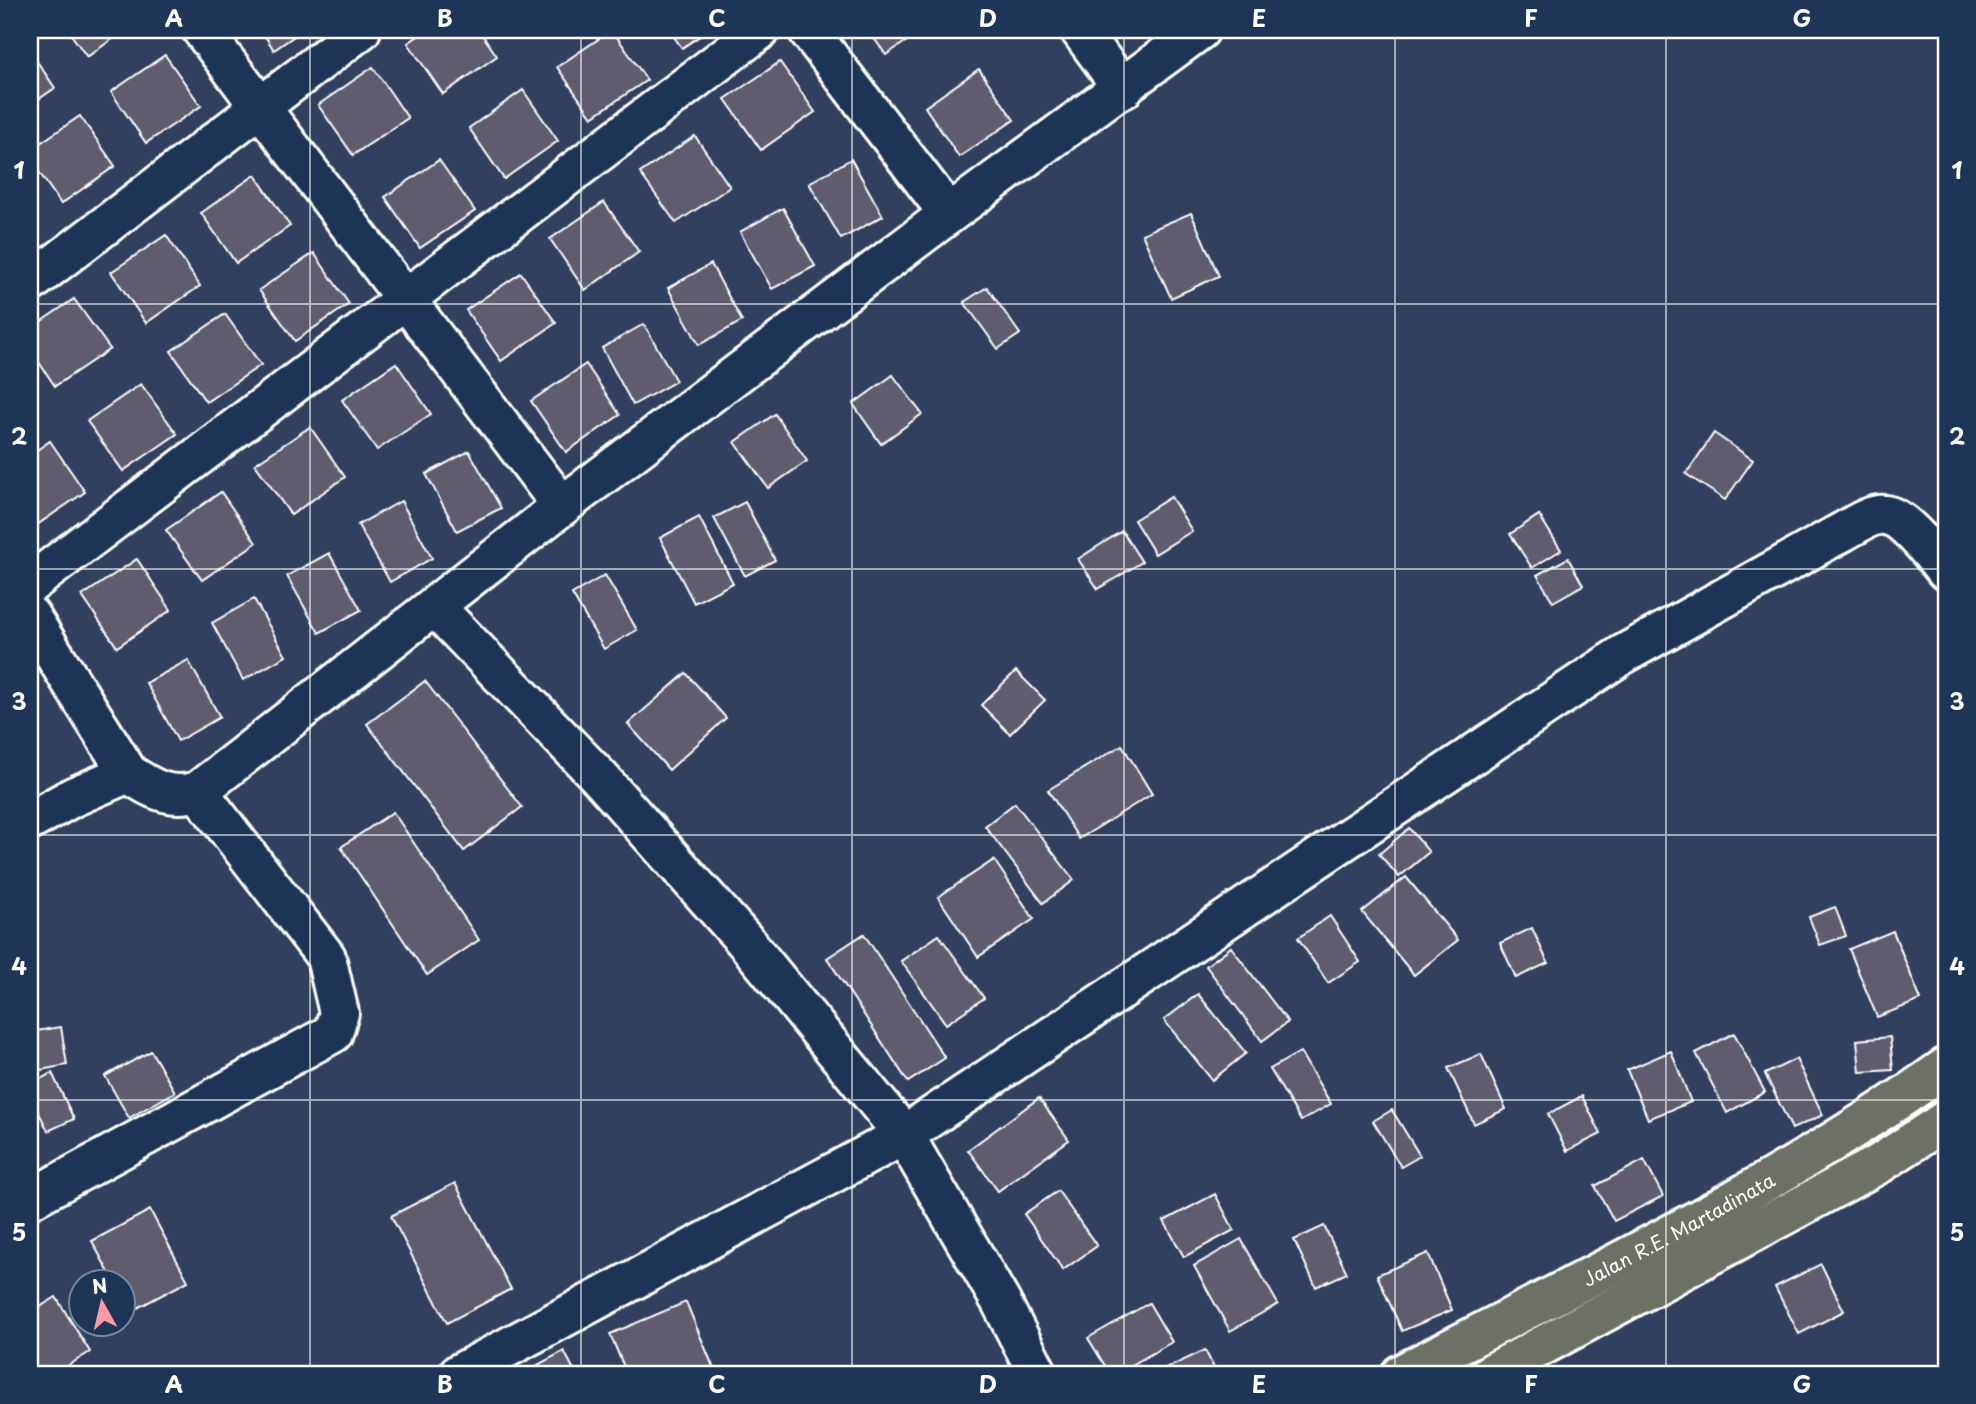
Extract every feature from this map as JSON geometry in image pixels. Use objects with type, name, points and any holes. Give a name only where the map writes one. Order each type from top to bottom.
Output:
[{"type":"highway","name":"Jalan R.E. Martadinata","points":[[1401,1374],[1770,1181],[1852,1131],[1946,1067]]},
{"type":"highway","name":"Jalan R.E. Martadinata","points":[[1490,1374],[1879,1164],[1946,1119]]},
{"type":"street","points":[[202,30],[562,506]]},
{"type":"street","points":[[30,283],[259,105],[361,30]]},
{"type":"street","points":[[30,584],[403,298],[760,30]]},
{"type":"street","points":[[808,30],[949,214]]},
{"type":"street","points":[[1080,30],[1123,89]]},
{"type":"street","points":[[30,615],[128,773],[149,787],[168,794],[185,795],[198,791],[562,506],[949,214],[1200,30]]},
{"type":"street","points":[[458,1374],[904,1135],[1622,655],[1844,531],[1874,516],[1886,515],[1900,521],[1946,571]]},
{"type":"street","points":[[433,606],[600,778],[747,943],[904,1135],[1001,1302],[1038,1374]]},
{"type":"street","points":[[30,821],[73,797],[128,773]]},
{"type":"street","points":[[30,1199],[333,1033],[339,1013],[326,957],[198,791]]},
{"type":"building","points":[[68,30],[125,30],[87,57]]},
{"type":"building","points":[[261,30],[303,30],[274,50]]},
{"type":"building","points":[[427,30],[479,30],[497,56],[443,94],[408,43]]},
{"type":"building","points":[[612,30],[647,80],[592,117],[557,67]]},
{"type":"building","points":[[669,30],[709,30],[682,48]]},
{"type":"building","points":[[868,30],[923,30],[886,55]]},
{"type":"building","points":[[30,51],[55,88],[30,105]]},
{"type":"building","points":[[165,55],[201,106],[146,143],[111,92]]},
{"type":"building","points":[[780,62],[815,112],[761,150],[725,99]]},
{"type":"building","points":[[373,67],[408,118],[353,155],[318,105]]},
{"type":"building","points":[[979,69],[1014,120],[959,157],[925,107]]},
{"type":"building","points":[[523,90],[558,141],[504,179],[469,128]]},
{"type":"building","points":[[80,116],[115,166],[61,204],[30,159],[30,150]]},
{"type":"building","points":[[695,136],[730,187],[676,223],[640,173]]},
{"type":"building","points":[[851,159],[883,216],[841,239],[809,183]]},
{"type":"building","points":[[439,160],[475,211],[420,248],[385,197]]},
{"type":"building","points":[[255,175],[290,226],[236,263],[201,213]]},
{"type":"building","points":[[604,202],[639,252],[585,290],[550,239]]},
{"type":"building","points":[[783,208],[815,266],[772,289],[740,232]]},
{"type":"building","points":[[1191,213],[1219,276],[1171,298],[1142,234]]},
{"type":"building","points":[[166,235],[200,286],[146,323],[111,272]]},
{"type":"building","points":[[314,253],[349,304],[295,341],[259,290]]},
{"type":"building","points":[[711,264],[742,321],[699,345],[668,288]]},
{"type":"building","points":[[521,273],[556,323],[501,361],[466,310]]},
{"type":"building","points":[[987,287],[1020,334],[998,349],[964,302]]},
{"type":"building","points":[[74,299],[110,349],[55,386],[30,349],[30,329]]},
{"type":"building","points":[[225,314],[261,365],[206,402],[171,351]]},
{"type":"building","points":[[644,324],[676,381],[633,405],[602,348]]},
{"type":"building","points":[[396,363],[431,414],[377,450],[342,400]]},
{"type":"building","points":[[586,364],[620,415],[566,452],[531,401]]},
{"type":"building","points":[[893,375],[922,414],[881,444],[853,404]]},
{"type":"building","points":[[141,384],[177,434],[123,471],[87,421]]},
{"type":"building","points":[[775,414],[807,461],[768,488],[735,442]]},
{"type":"building","points":[[310,427],[345,477],[291,515],[255,464]]},
{"type":"building","points":[[1714,433],[1753,460],[1725,500],[1686,474]]},
{"type":"building","points":[[50,441],[85,492],[31,529],[30,455]]},
{"type":"building","points":[[469,451],[501,508],[457,531],[426,474]]},
{"type":"building","points":[[221,492],[256,543],[202,580],[166,530]]},
{"type":"building","points":[[1171,497],[1192,531],[1155,554],[1134,520]]},
{"type":"building","points":[[401,501],[432,558],[390,582],[358,525]]},
{"type":"building","points":[[745,502],[775,560],[745,576],[714,518]]},
{"type":"building","points":[[1539,515],[1561,550],[1532,568],[1510,534]]},
{"type":"building","points":[[699,517],[733,583],[694,603],[660,538]]},
{"type":"building","points":[[1122,531],[1142,562],[1098,589],[1078,559]]},
{"type":"building","points":[[329,553],[361,610],[319,633],[287,576]]},
{"type":"building","points":[[1568,558],[1583,585],[1553,602],[1537,575]]},
{"type":"building","points":[[137,559],[171,610],[117,647],[82,596]]},
{"type":"building","points":[[605,575],[637,630],[604,649],[572,594]]},
{"type":"building","points":[[254,599],[286,656],[243,680],[212,623]]},
{"type":"building","points":[[188,660],[220,717],[178,741],[146,683]]},
{"type":"building","points":[[1016,671],[1045,700],[1010,734],[981,705]]},
{"type":"building","points":[[686,673],[726,718],[669,770],[628,724]]},
{"type":"building","points":[[425,681],[522,807],[464,851],[367,724]]},
{"type":"building","points":[[1122,745],[1152,794],[1079,839],[1048,790]]},
{"type":"building","points":[[1015,803],[1074,880],[1043,903],[985,826]]},
{"type":"building","points":[[393,812],[479,940],[427,975],[341,847]]},
{"type":"building","points":[[1409,828],[1429,852],[1399,877],[1379,854]]},
{"type":"building","points":[[994,860],[1034,919],[978,957],[938,897]]},
{"type":"building","points":[[1406,877],[1458,940],[1414,975],[1362,912]]},
{"type":"building","points":[[1835,907],[1846,936],[1820,945],[1809,917]]},
{"type":"building","points":[[1330,916],[1360,962],[1328,983],[1298,938]]},
{"type":"building","points":[[1532,928],[1548,963],[1516,978],[1500,943]]},
{"type":"building","points":[[1893,931],[1921,1000],[1877,1017],[1849,949]]},
{"type":"building","points":[[864,934],[945,1058],[908,1082],[827,958]]},
{"type":"building","points":[[939,935],[984,998],[946,1024],[901,961]]},
{"type":"building","points":[[1231,947],[1288,1022],[1262,1041],[1206,966]]},
{"type":"building","points":[[1198,994],[1246,1053],[1212,1080],[1164,1020]]},
{"type":"building","points":[[61,1027],[67,1065],[30,1072],[30,1032]]},
{"type":"building","points":[[1734,1033],[1765,1092],[1727,1113],[1696,1053]]},
{"type":"building","points":[[1890,1037],[1893,1070],[1860,1072],[1857,1040]]},
{"type":"building","points":[[151,1051],[175,1092],[129,1118],[105,1076]]},
{"type":"building","points":[[1671,1051],[1691,1102],[1648,1119],[1627,1070]]},
{"type":"building","points":[[1300,1052],[1331,1104],[1301,1121],[1270,1069]]},
{"type":"building","points":[[1481,1054],[1506,1109],[1474,1124],[1448,1068]]},
{"type":"building","points":[[1796,1059],[1823,1115],[1792,1129],[1765,1074]]},
{"type":"building","points":[[52,1073],[74,1119],[48,1131],[30,1095],[30,1084]]},
{"type":"building","points":[[1582,1096],[1601,1134],[1567,1151],[1548,1114]]},
{"type":"building","points":[[1039,1098],[1069,1140],[998,1191],[968,1150]]},
{"type":"building","points":[[1392,1110],[1420,1156],[1401,1167],[1373,1121]]},
{"type":"building","points":[[1644,1160],[1663,1196],[1614,1221],[1595,1186]]},
{"type":"building","points":[[455,1183],[511,1289],[447,1323],[391,1216]]},
{"type":"building","points":[[1058,1191],[1097,1246],[1063,1270],[1024,1214]]},
{"type":"building","points":[[1215,1194],[1234,1230],[1184,1257],[1164,1221]]},
{"type":"building","points":[[150,1210],[188,1281],[136,1309],[136,1268],[106,1268],[92,1241]]},
{"type":"building","points":[[1324,1226],[1347,1273],[1316,1287],[1294,1240]]},
{"type":"building","points":[[1241,1239],[1278,1304],[1230,1331],[1194,1266]]},
{"type":"building","points":[[1428,1253],[1452,1310],[1402,1331],[1377,1275]]},
{"type":"building","points":[[1821,1264],[1844,1311],[1799,1334],[1775,1287]]},
{"type":"building","points":[[56,1297],[66,1313],[66,1338],[81,1338],[90,1352],[54,1374],[40,1374],[30,1358],[30,1313]]},
{"type":"building","points":[[686,1302],[714,1369],[700,1374],[627,1374],[610,1334]]},
{"type":"building","points":[[1149,1303],[1172,1342],[1116,1374],[1110,1374],[1088,1338]]},
{"type":"building","points":[[1205,1350],[1217,1374],[1160,1374],[1159,1372]]},
{"type":"building","points":[[564,1351],[576,1374],[528,1374],[526,1371]]}]
